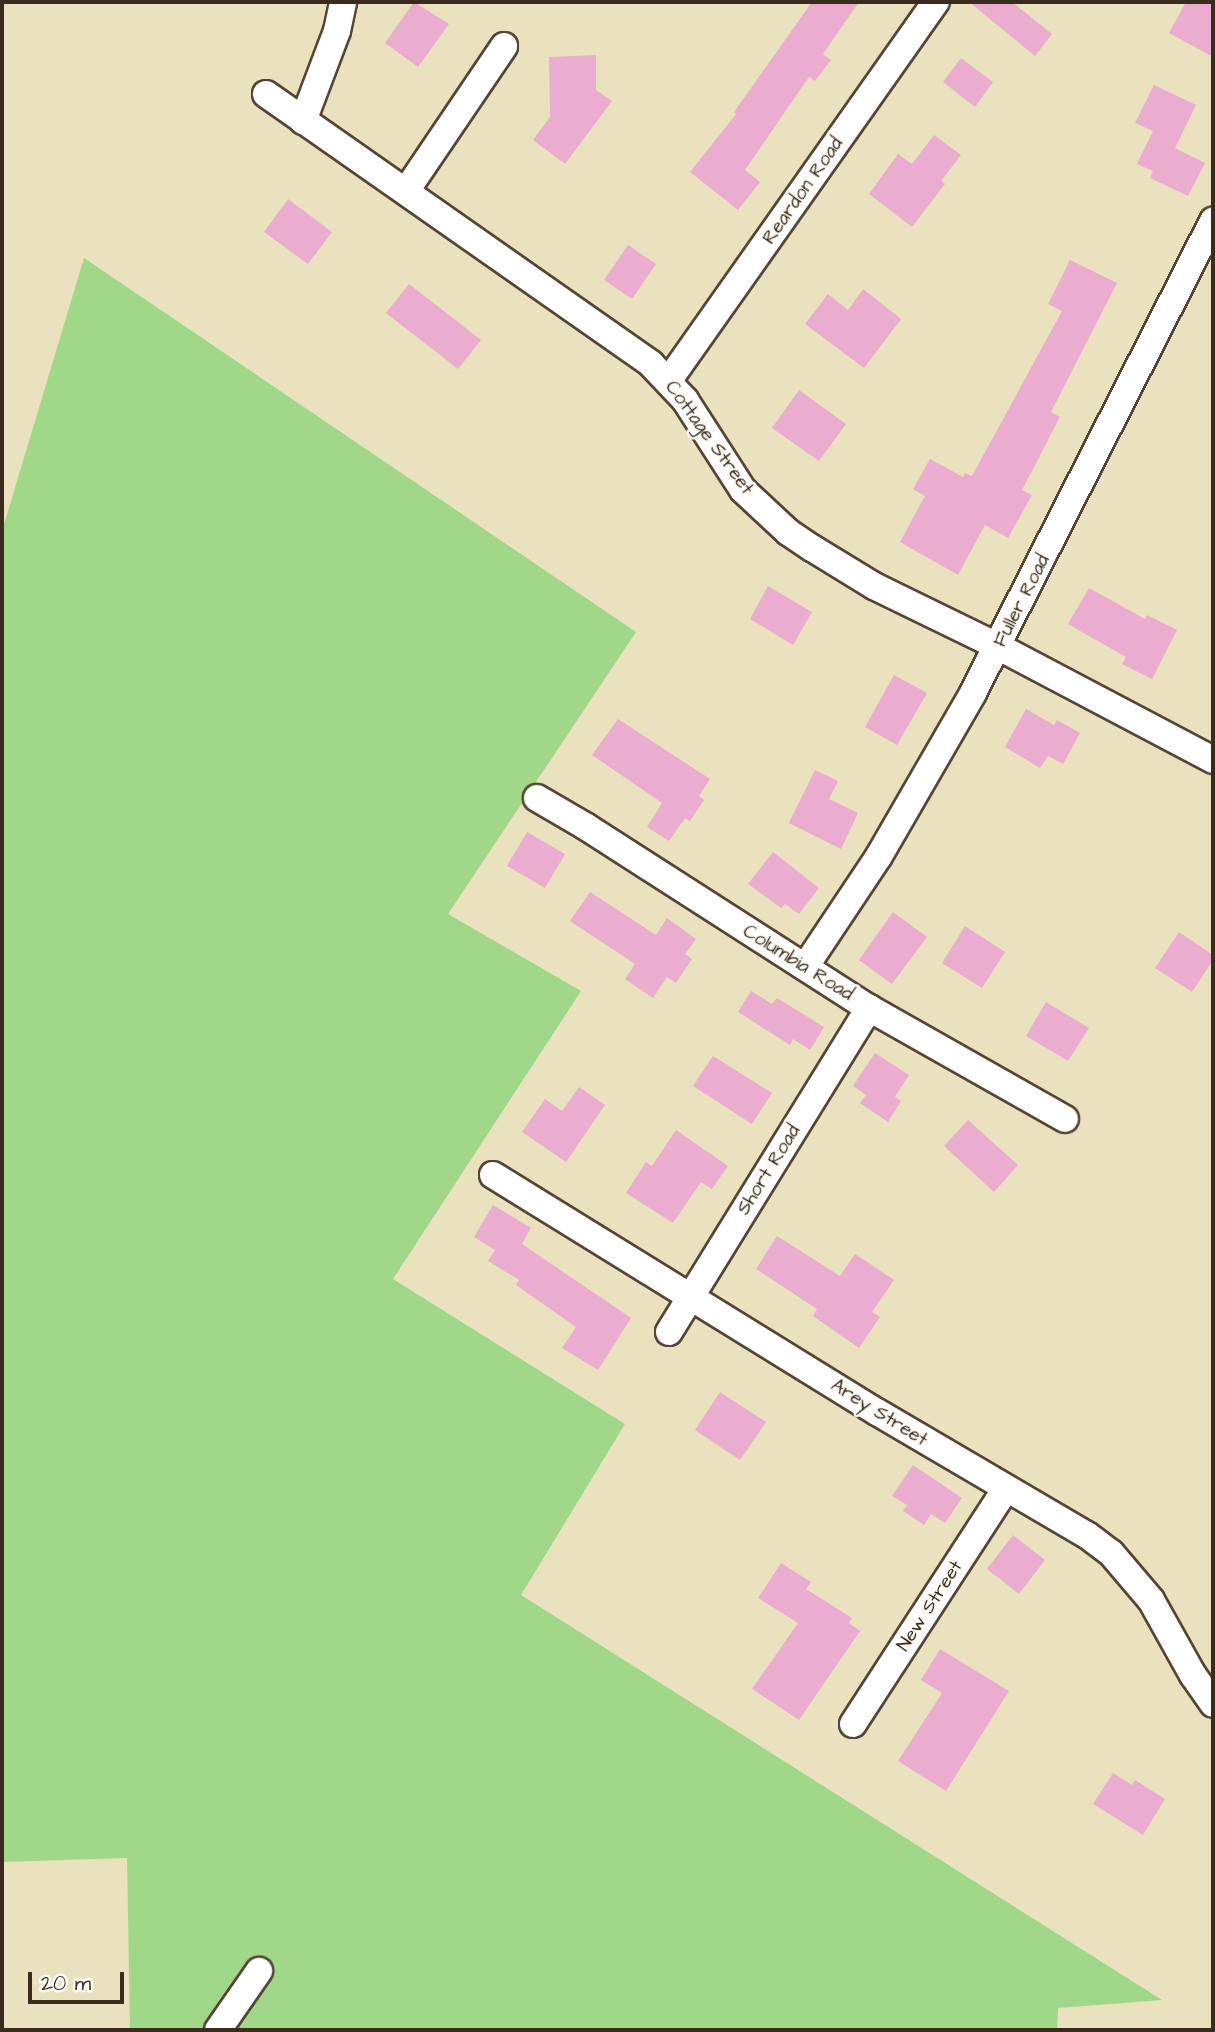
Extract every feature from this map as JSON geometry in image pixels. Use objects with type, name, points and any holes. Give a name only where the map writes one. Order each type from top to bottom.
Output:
[{"type":"street","points":[[303,121],[337,31],[343,2]]},
{"type":"street","name":"Reardon Road","points":[[669,380],[936,2]]},
{"type":"street","points":[[407,191],[504,47]]},
{"type":"street","name":"Cottage Street","points":[[266,94],[651,364],[669,380],[743,490],[788,531],[874,586],[999,647],[1213,760]]},
{"type":"street","name":"Fuller Road","points":[[805,967],[879,856],[999,647],[1213,221]]},
{"type":"street","name":"Columbia Road","points":[[537,798],[869,1008],[1065,1119]]},
{"type":"street","name":"Short Road","points":[[668,1332],[869,1008]]},
{"type":"street","name":"Arey Street","points":[[493,1175],[877,1412],[1087,1535],[1127,1569],[1152,1600],[1192,1675],[1213,1704]]},
{"type":"street","name":"New Street","points":[[853,1724],[1006,1488]]},
{"type":"street","points":[[218,2030],[259,1971]]},
{"type":"green space","points":[[84,258],[636,632],[448,914],[581,991],[393,1279],[625,1424],[521,1595],[1162,2000],[1058,2008],[1057,2030],[130,2030],[127,1858],[2,1862],[2,531]]},
{"type":"building","points":[[414,2],[449,24],[418,67],[385,43]]},
{"type":"building","points":[[812,2],[859,2],[823,54],[831,60],[815,81],[809,77],[745,170],[760,182],[738,210],[690,172],[736,114],[734,112]]},
{"type":"building","points":[[969,2],[1012,2],[1052,34],[1035,56]]},
{"type":"building","points":[[1186,2],[1213,2],[1213,57],[1169,33]]},
{"type":"building","points":[[596,55],[596,90],[612,101],[565,164],[533,140],[550,117],[549,57]]},
{"type":"building","points":[[961,58],[993,82],[975,107],[943,82]]},
{"type":"building","points":[[1154,85],[1196,105],[1175,148],[1205,163],[1188,196],[1150,178],[1153,171],[1137,164],[1153,131],[1135,123]]},
{"type":"building","points":[[934,135],[961,155],[941,181],[945,184],[912,227],[869,194],[898,154],[912,164]]},
{"type":"building","points":[[288,199],[332,232],[308,264],[264,232]]},
{"type":"building","points":[[628,245],[656,264],[632,299],[604,280]]},
{"type":"building","points":[[1070,260],[1117,283],[1051,412],[1060,417],[1022,490],[1032,495],[1008,538],[985,525],[958,575],[900,542],[925,496],[913,489],[930,459],[963,477],[965,473],[972,476],[1062,311],[1048,304]]},
{"type":"building","points":[[409,284],[481,340],[458,369],[386,313]]},
{"type":"building","points":[[863,289],[901,319],[864,368],[805,324],[828,294],[848,310]]},
{"type":"building","points":[[799,390],[846,424],[819,461],[772,428]]},
{"type":"building","points":[[768,586],[812,612],[793,645],[750,619]]},
{"type":"building","points":[[1089,588],[1145,619],[1147,615],[1177,630],[1152,679],[1122,664],[1126,657],[1068,624]]},
{"type":"building","points":[[894,675],[927,693],[897,745],[865,727]]},
{"type":"building","points":[[1026,709],[1054,725],[1057,720],[1080,733],[1063,764],[1048,756],[1040,768],[1005,747]]},
{"type":"building","points":[[618,719],[710,779],[699,796],[704,800],[690,821],[685,818],[669,841],[647,827],[662,803],[592,755]]},
{"type":"building","points":[[815,770],[838,781],[829,799],[858,813],[841,849],[789,823]]},
{"type":"building","points":[[527,832],[565,854],[545,888],[507,866]]},
{"type":"building","points":[[773,852],[819,888],[799,914],[785,904],[781,908],[748,884]]},
{"type":"building","points":[[590,892],[656,935],[667,918],[696,939],[685,954],[692,959],[676,983],[667,977],[653,998],[625,979],[635,964],[570,921]]},
{"type":"building","points":[[893,912],[927,937],[892,984],[859,960]]},
{"type":"building","points":[[965,926],[1005,952],[982,988],[942,963]]},
{"type":"building","points":[[1179,932],[1213,955],[1213,960],[1192,992],[1155,968]]},
{"type":"building","points":[[751,991],[772,1004],[777,998],[824,1027],[810,1050],[793,1039],[790,1045],[738,1012]]},
{"type":"building","points":[[1046,1002],[1089,1028],[1068,1061],[1026,1036]]},
{"type":"building","points":[[875,1053],[909,1075],[895,1097],[901,1101],[888,1122],[860,1103],[866,1095],[853,1086]]},
{"type":"building","points":[[713,1056],[772,1093],[752,1124],[693,1086]]},
{"type":"building","points":[[579,1087],[605,1105],[566,1162],[522,1132],[545,1099],[562,1111]]},
{"type":"building","points":[[968,1120],[1018,1165],[994,1192],[944,1146]]},
{"type":"building","points":[[676,1130],[728,1166],[712,1189],[701,1182],[673,1223],[626,1193],[646,1162],[652,1166]]},
{"type":"building","points":[[493,1205],[531,1228],[522,1244],[631,1318],[598,1370],[562,1348],[576,1327],[516,1285],[519,1280],[488,1261],[495,1250],[474,1237]]},
{"type":"building","points":[[777,1236],[840,1276],[855,1254],[894,1280],[872,1312],[880,1317],[859,1348],[813,1316],[817,1309],[756,1269]]},
{"type":"building","points":[[720,1392],[766,1422],[740,1460],[695,1430]]},
{"type":"building","points":[[913,1465],[962,1498],[945,1523],[931,1514],[924,1525],[903,1511],[907,1505],[892,1496]]},
{"type":"building","points":[[1013,1535],[1045,1560],[1019,1594],[987,1569]]},
{"type":"building","points":[[781,1563],[811,1582],[806,1589],[852,1618],[849,1623],[860,1631],[799,1720],[752,1689],[798,1623],[758,1598]]},
{"type":"building","points":[[940,1649],[1009,1691],[946,1791],[898,1761],[942,1693],[921,1680]]},
{"type":"building","points":[[1113,1773],[1132,1785],[1135,1780],[1165,1799],[1143,1835],[1093,1804]]}]
